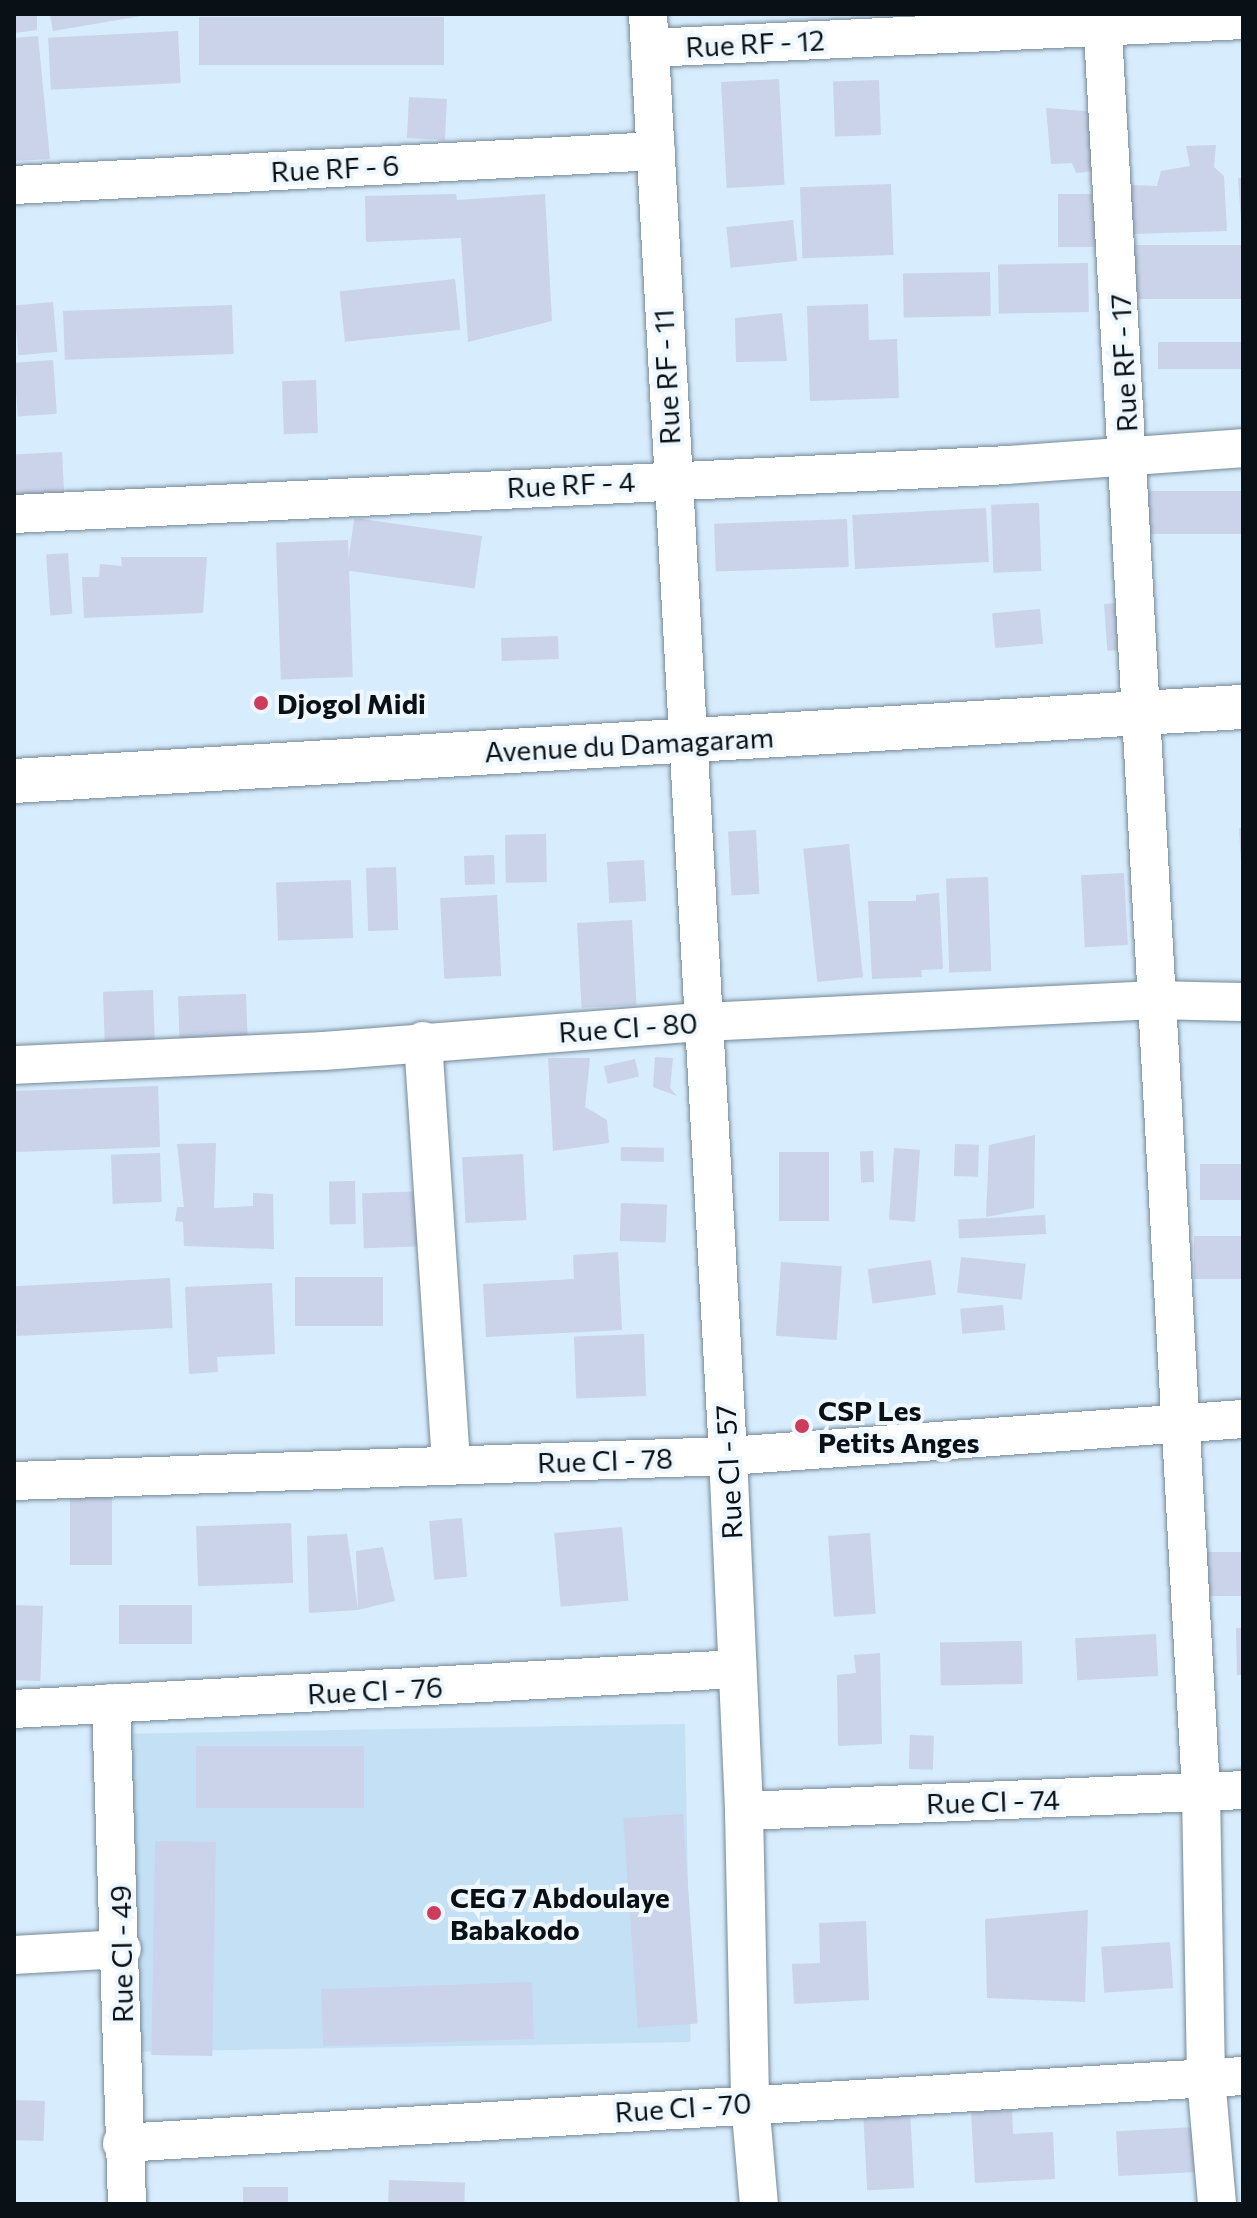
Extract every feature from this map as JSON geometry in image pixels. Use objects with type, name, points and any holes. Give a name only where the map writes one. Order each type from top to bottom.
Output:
[{"type":"street","name":"Rue RF - 12","points":[[649,31],[1103,19],[1243,20]]},
{"type":"street","name":"Rue RF - 17","points":[[1103,19],[1179,1423],[1201,1792],[1225,2077],[1217,2204]]},
{"type":"street","name":"Rue RF - 11","points":[[649,31],[687,741]]},
{"type":"street","name":"Rue RF - 6","points":[[14,185],[656,151]]},
{"type":"street","name":"Rue RF - 4","points":[[14,514],[1243,448]]},
{"type":"street","name":"Avenue du Damagaram","points":[[14,781],[1243,707]]},
{"type":"street","name":"Rue CI - 57","points":[[687,741],[728,1456],[744,1811],[750,2102],[759,2204]]},
{"type":"street","name":"Rue CI - 80","points":[[14,1065],[704,1022],[1155,1000],[1243,1002]]},
{"type":"street","points":[[423,1041],[451,1465]]},
{"type":"street","name":"Rue CI - 78","points":[[14,1481],[728,1456],[1243,1419]]},
{"type":"street","name":"Rue CI - 76","points":[[14,1709],[737,1669]]},
{"type":"street","name":"Rue CI - 49","points":[[111,1703],[122,1949],[122,2143],[127,2204]]},
{"type":"street","name":"Rue CI - 74","points":[[744,1811],[1243,1790]]},
{"type":"street","points":[[14,1955],[122,1949]]},
{"type":"street","name":"Rue CI - 70","points":[[122,2143],[750,2102],[1225,2077]]},
{"type":"shaded area","points":[[685,1724],[691,2042],[133,2052],[127,1734]]},
{"type":"building","points":[[14,14],[37,14],[37,30],[14,33]]},
{"type":"building","points":[[50,14],[141,14],[141,16],[53,31]]},
{"type":"building","points":[[199,17],[444,17],[444,65],[199,65]]},
{"type":"building","points":[[178,31],[181,83],[51,90],[48,38]]},
{"type":"building","points":[[38,36],[50,159],[14,161],[14,38]]},
{"type":"building","points":[[779,79],[785,185],[727,188],[721,82]]},
{"type":"building","points":[[879,80],[881,135],[835,137],[833,82]]},
{"type":"building","points":[[409,97],[447,99],[445,140],[407,138]]},
{"type":"building","points":[[1046,108],[1097,112],[1103,170],[1076,173],[1072,163],[1051,164]]},
{"type":"building","points":[[1216,145],[1214,167],[1224,176],[1227,231],[1131,234],[1129,185],[1157,186],[1161,171],[1190,166],[1186,146]]},
{"type":"building","points":[[1238,178],[1243,178],[1243,219],[1241,219]]},
{"type":"building","points":[[891,184],[893,255],[803,258],[800,187]]},
{"type":"building","points":[[456,194],[457,200],[545,194],[552,321],[468,342],[461,238],[366,242],[365,196]]},
{"type":"building","points":[[1058,194],[1109,194],[1109,247],[1058,247]]},
{"type":"building","points":[[793,220],[797,261],[731,268],[726,227]]},
{"type":"building","points":[[1133,245],[1243,245],[1243,299],[1133,299]]},
{"type":"building","points":[[1088,263],[1089,312],[999,314],[998,265]]},
{"type":"building","points":[[990,272],[991,316],[904,318],[903,274]]},
{"type":"building","points":[[455,279],[460,330],[345,342],[340,291]]},
{"type":"building","points":[[53,302],[57,352],[19,355],[14,305]]},
{"type":"building","points":[[868,304],[869,340],[897,339],[899,398],[810,401],[807,306]]},
{"type":"building","points":[[232,305],[234,354],[65,360],[63,311]]},
{"type":"building","points":[[782,313],[787,361],[736,362],[735,318]]},
{"type":"building","points":[[1158,342],[1243,342],[1243,369],[1158,369]]},
{"type":"building","points":[[53,360],[57,414],[18,417],[14,363]]},
{"type":"building","points":[[316,380],[318,433],[284,434],[282,381]]},
{"type":"building","points":[[62,452],[64,496],[16,498],[14,455]]},
{"type":"building","points":[[1139,491],[1243,491],[1243,534],[1139,534]]},
{"type":"building","points":[[1039,503],[1041,571],[993,573],[991,505]]},
{"type":"building","points":[[986,508],[989,562],[855,569],[852,515]]},
{"type":"building","points":[[354,518],[482,536],[475,588],[347,571]]},
{"type":"building","points":[[847,519],[849,567],[716,572],[714,524]]},
{"type":"building","points":[[348,540],[353,677],[281,679],[276,543]]},
{"type":"building","points":[[68,553],[72,614],[50,615],[46,555]]},
{"type":"building","points":[[121,557],[207,557],[203,613],[84,618],[82,577],[99,577],[100,564],[122,566]]},
{"type":"building","points":[[1132,602],[1135,649],[1107,651],[1104,604]]},
{"type":"building","points":[[1040,609],[1043,644],[995,648],[992,613]]},
{"type":"building","points":[[558,636],[559,659],[502,661],[501,638]]},
{"type":"building","points":[[1239,828],[1243,828],[1243,860],[1241,860]]},
{"type":"building","points":[[756,830],[759,894],[731,895],[728,831]]},
{"type":"building","points":[[546,834],[547,882],[506,883],[505,835]]},
{"type":"building","points":[[849,844],[863,977],[817,982],[803,849]]},
{"type":"building","points":[[494,855],[495,884],[465,885],[464,856]]},
{"type":"building","points":[[644,860],[646,901],[609,903],[607,862]]},
{"type":"building","points":[[396,867],[398,930],[368,931],[366,868]]},
{"type":"building","points":[[1124,873],[1128,945],[1085,947],[1081,875]]},
{"type":"building","points":[[988,877],[991,971],[949,972],[946,878]]},
{"type":"building","points":[[351,880],[353,938],[278,941],[276,883]]},
{"type":"building","points":[[939,893],[943,969],[921,970],[922,977],[872,979],[868,901],[916,901],[916,895]]},
{"type":"building","points":[[497,895],[501,976],[444,979],[440,898]]},
{"type":"building","points":[[632,920],[636,1005],[582,1008],[577,923]]},
{"type":"building","points":[[153,990],[155,1046],[105,1048],[103,992]]},
{"type":"building","points":[[246,994],[248,1045],[180,1047],[178,996]]},
{"type":"building","points":[[655,1057],[673,1058],[670,1088],[677,1096],[653,1087]]},
{"type":"building","points":[[548,1058],[590,1058],[585,1107],[607,1120],[609,1143],[553,1151]]},
{"type":"building","points":[[635,1059],[639,1077],[608,1084],[604,1066]]},
{"type":"building","points":[[158,1086],[160,1147],[16,1152],[14,1091]]},
{"type":"building","points":[[1035,1135],[1034,1208],[986,1217],[989,1145]]},
{"type":"building","points":[[216,1143],[214,1208],[253,1206],[253,1193],[273,1194],[274,1249],[184,1246],[183,1222],[175,1221],[177,1207],[184,1207],[177,1144]]},
{"type":"building","points":[[955,1144],[979,1145],[978,1177],[954,1176]]},
{"type":"building","points":[[621,1147],[664,1148],[664,1162],[621,1161]]},
{"type":"building","points":[[894,1148],[920,1150],[915,1222],[889,1220]]},
{"type":"building","points":[[860,1151],[873,1151],[874,1182],[861,1182]]},
{"type":"building","points":[[779,1152],[829,1152],[829,1221],[779,1221]]},
{"type":"building","points":[[160,1153],[162,1202],[113,1204],[111,1155]]},
{"type":"building","points":[[523,1154],[526,1220],[466,1223],[462,1157]]},
{"type":"building","points":[[1200,1164],[1243,1164],[1243,1200],[1200,1200]]},
{"type":"building","points":[[329,1181],[355,1181],[356,1224],[330,1224]]},
{"type":"building","points":[[428,1191],[430,1246],[364,1248],[362,1193]]},
{"type":"building","points":[[621,1203],[667,1205],[666,1243],[620,1241]]},
{"type":"building","points":[[1045,1215],[1046,1234],[959,1239],[958,1220]]},
{"type":"building","points":[[1194,1236],[1243,1236],[1243,1279],[1194,1279]]},
{"type":"building","points":[[618,1252],[622,1330],[486,1337],[483,1284],[574,1279],[573,1255]]},
{"type":"building","points":[[961,1257],[1026,1264],[1022,1300],[957,1293]]},
{"type":"building","points":[[931,1260],[936,1295],[872,1304],[868,1269]]},
{"type":"building","points":[[781,1262],[842,1266],[837,1340],[776,1336]]},
{"type":"building","points":[[295,1277],[383,1277],[383,1326],[295,1326]]},
{"type":"building","points":[[170,1278],[173,1328],[17,1336],[14,1286]]},
{"type":"building","points":[[272,1283],[275,1354],[217,1357],[218,1372],[189,1374],[185,1287]]},
{"type":"building","points":[[1003,1305],[1005,1330],[962,1334],[960,1309]]},
{"type":"building","points":[[644,1334],[646,1396],[576,1398],[574,1336]]},
{"type":"building","points":[[70,1496],[112,1496],[112,1565],[70,1565]]},
{"type":"building","points":[[462,1518],[467,1577],[434,1580],[429,1521]]},
{"type":"building","points":[[291,1523],[293,1583],[198,1586],[196,1526]]},
{"type":"building","points":[[622,1527],[628,1601],[561,1607],[554,1533]]},
{"type":"building","points":[[870,1533],[876,1614],[834,1617],[828,1536]]},
{"type":"building","points":[[347,1534],[358,1610],[309,1613],[307,1536]]},
{"type":"building","points":[[383,1547],[395,1601],[358,1610],[356,1551]]},
{"type":"building","points":[[1200,1552],[1243,1552],[1243,1596],[1200,1596]]},
{"type":"building","points":[[14,1605],[43,1606],[40,1681],[14,1680]]},
{"type":"building","points":[[119,1605],[192,1605],[192,1644],[119,1644]]},
{"type":"building","points":[[1236,1628],[1243,1628],[1243,1675],[1237,1675]]},
{"type":"building","points":[[1156,1634],[1158,1676],[1077,1680],[1075,1638]]},
{"type":"building","points":[[1022,1641],[1023,1684],[941,1685],[940,1642]]},
{"type":"building","points":[[880,1653],[882,1744],[838,1746],[837,1675],[856,1673],[854,1655]]},
{"type":"building","points":[[910,1735],[934,1736],[933,1770],[909,1769]]},
{"type":"building","points":[[196,1746],[364,1746],[364,1808],[196,1808]]},
{"type":"building","points":[[683,1814],[698,2023],[638,2028],[623,1818]]},
{"type":"building","points":[[155,1841],[216,1842],[212,2056],[151,2055]]},
{"type":"building","points":[[1088,1910],[1085,2002],[987,1998],[985,1919]]},
{"type":"building","points":[[866,1921],[869,2000],[794,2004],[792,1964],[820,1963],[819,1923]]},
{"type":"building","points":[[1170,1942],[1173,1988],[1104,1993],[1101,1947]]},
{"type":"building","points":[[532,1982],[534,2039],[323,2046],[321,1989]]},
{"type":"building","points":[[14,2100],[45,2101],[44,2141],[14,2140]]},
{"type":"building","points":[[910,2109],[914,2188],[867,2190],[863,2111]]},
{"type":"building","points":[[1012,2111],[1013,2134],[1053,2132],[1055,2179],[975,2183],[971,2112]]},
{"type":"building","points":[[1195,2127],[1197,2172],[1118,2176],[1116,2131]]},
{"type":"building","points":[[389,2180],[465,2183],[464,2204],[388,2204]]},
{"type":"building","points":[[243,2187],[288,2187],[288,2204],[243,2204]]},
{"type":"place","name":"Djogol Midi","points":[[261,703]]},
{"type":"place","name":"CSP Les Petits Anges","points":[[802,1426]]},
{"type":"place","name":"CEG 7 Abdoulaye Babakodo","points":[[434,1913]]}]
